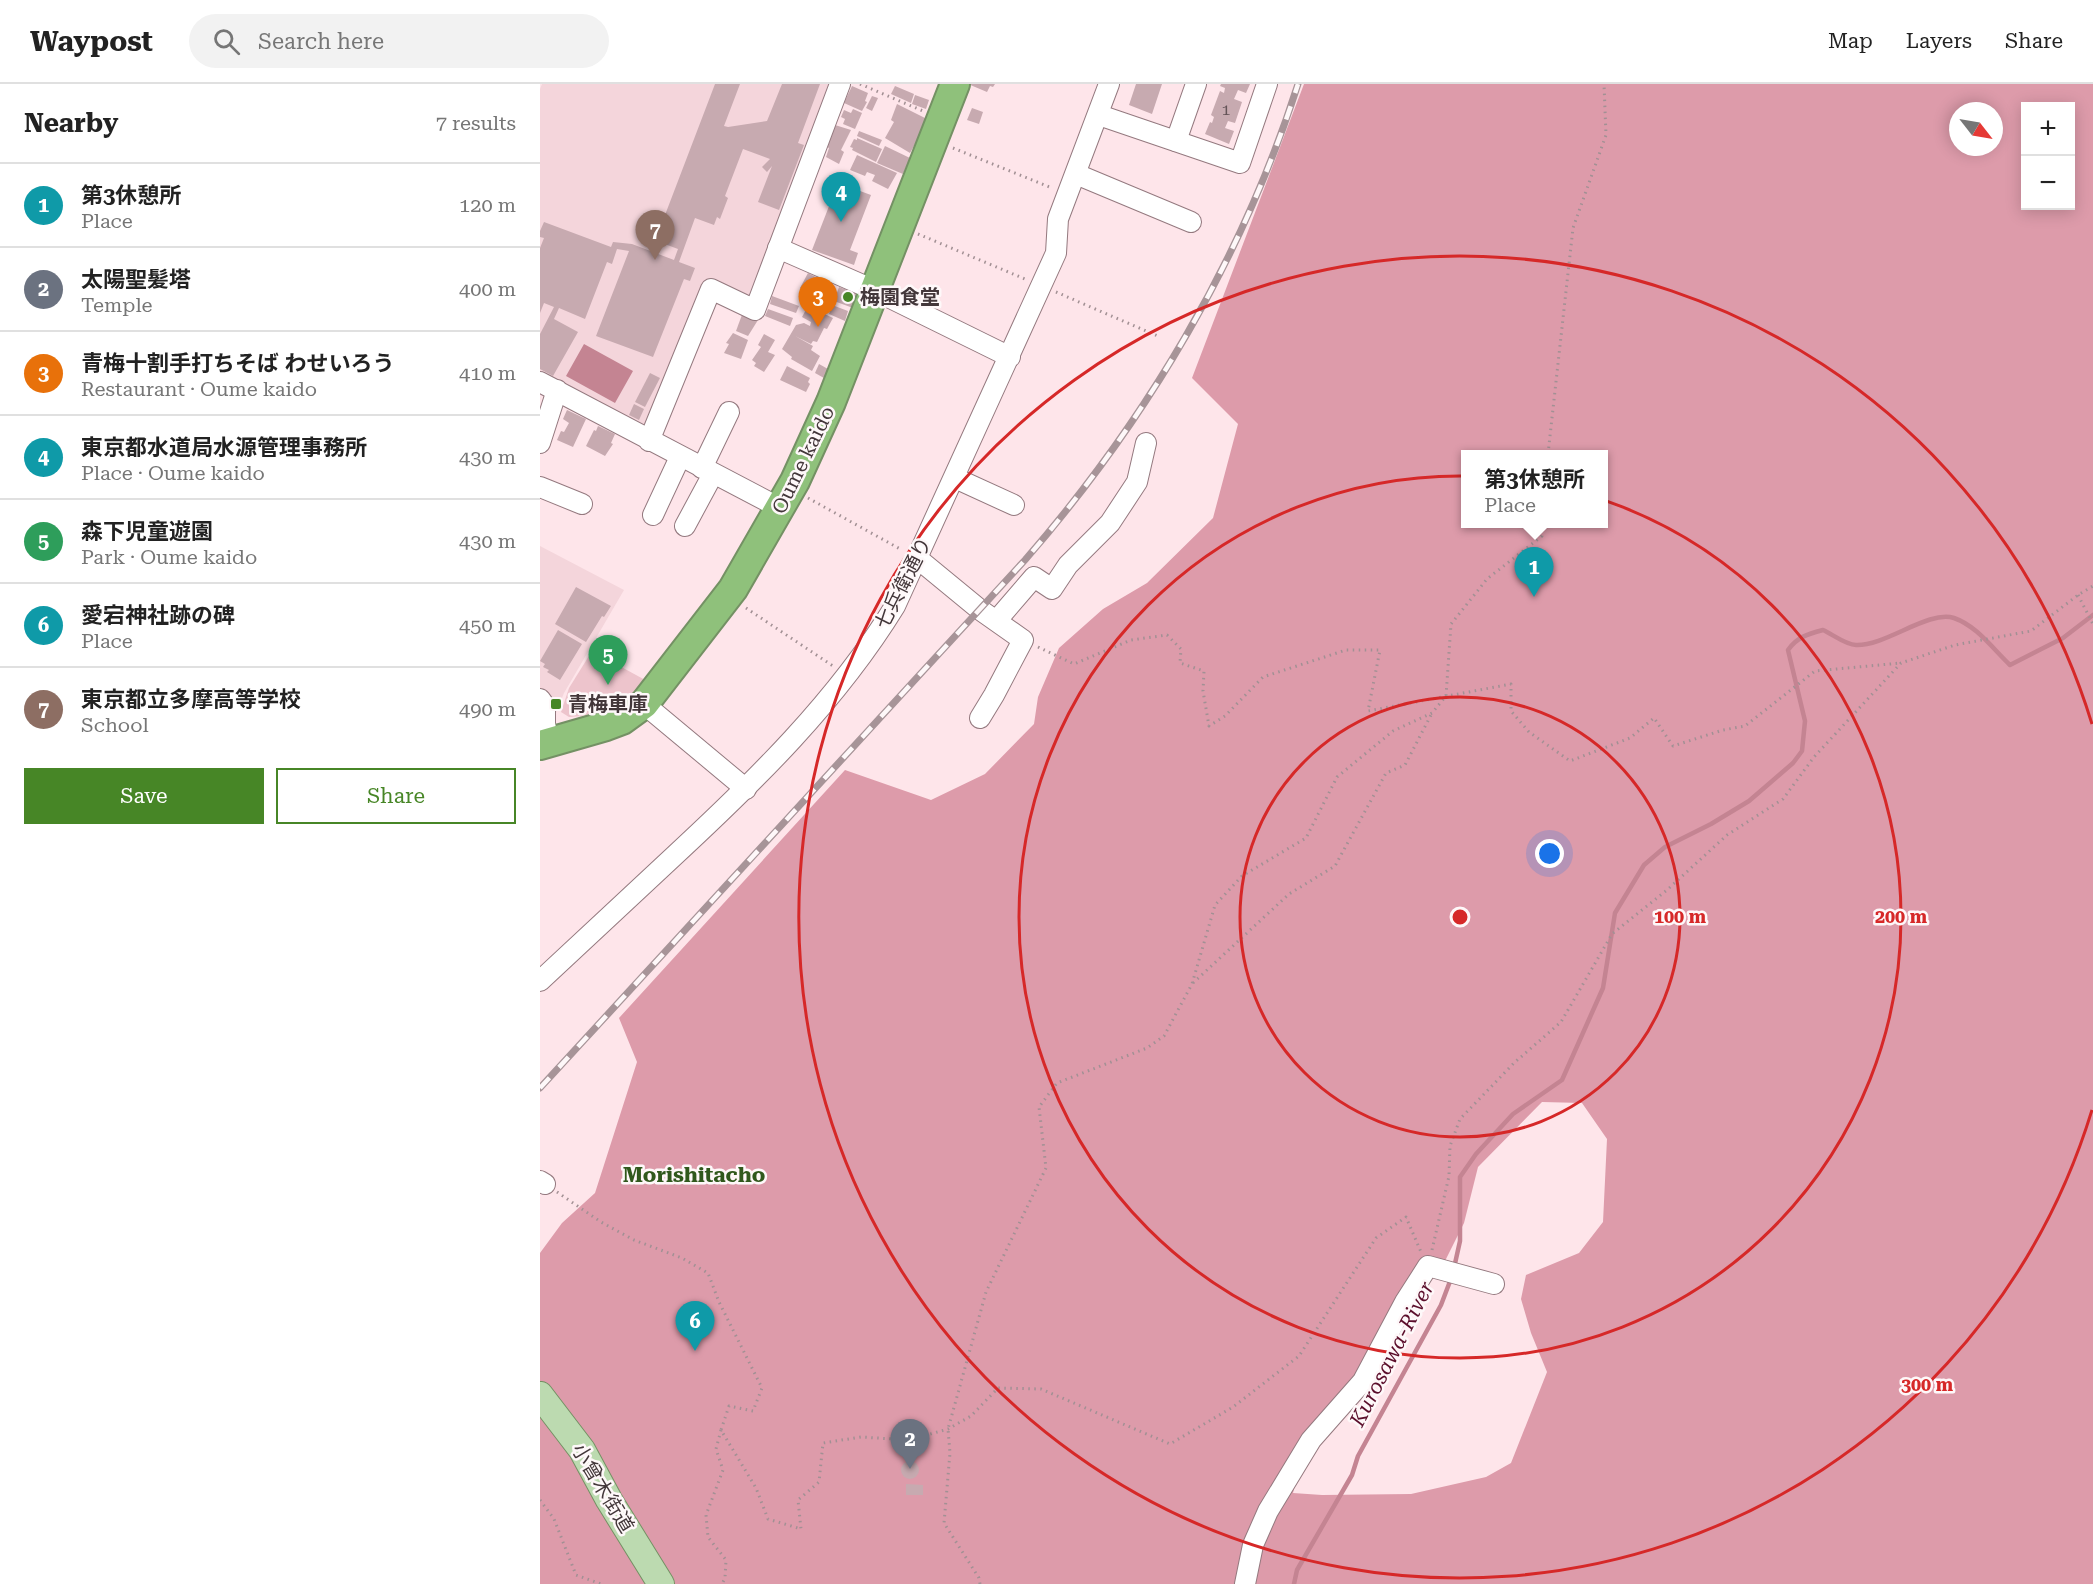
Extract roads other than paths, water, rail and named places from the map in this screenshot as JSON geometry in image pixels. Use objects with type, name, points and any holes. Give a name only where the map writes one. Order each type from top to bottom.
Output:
[{"type":"highway","name":"Oume kaido","points":[[544,743],[622,720],[644,704],[728,596],[785,499],[831,402],[955,84]]},
{"type":"main road","name":"小曾木街道","points":[[540,1395],[582,1450],[609,1500],[662,1584]]},
{"type":"street","points":[[649,441],[711,289],[755,310],[840,84]]},
{"type":"street","name":"七兵衛通り","points":[[540,981],[746,789],[803,727],[880,631],[895,606],[955,478],[1056,253],[1058,219],[1109,84]]},
{"type":"street","points":[[1176,141],[1196,84]]},
{"type":"street","points":[[1099,115],[1240,163],[1268,84]]},
{"type":"street","points":[[1076,174],[1191,222]]},
{"type":"street","points":[[778,248],[874,291],[1010,357]]},
{"type":"street","points":[[540,443],[548,386],[708,471],[785,499]]},
{"type":"street","points":[[685,526],[729,412]]},
{"type":"street","points":[[997,620],[1034,577],[1052,589],[1068,565],[1110,523],[1137,482],[1146,443]]},
{"type":"street","points":[[653,515],[680,457]]},
{"type":"street","points":[[955,478],[1014,505]]},
{"type":"street","points":[[540,487],[582,504]]},
{"type":"street","points":[[917,558],[1023,640],[980,718]]},
{"type":"street","points":[[540,699],[545,706],[544,743]]},
{"type":"street","points":[[644,704],[746,789]]},
{"type":"street","points":[[1245,1584],[1252,1545],[1268,1511],[1311,1440],[1363,1382],[1405,1302],[1435,1268],[1494,1284]]},
{"type":"waterway","name":"Kurosawa-River","points":[[1454,1268],[1460,1241],[1460,1177],[1476,1154],[1513,1114],[1562,1080],[1603,988],[1615,913],[1644,865],[1665,847],[1711,824],[1749,801],[1793,763],[1802,751],[1805,721],[1788,650],[1791,646],[1803,637],[1823,630],[1852,645],[1868,644],[1919,623],[1944,617],[1954,618],[1970,626],[2010,665],[2063,638],[2093,615]]},
{"type":"waterway","name":"Kurosawa-River","points":[[1294,1584],[1297,1570],[1352,1475],[1358,1456],[1441,1305],[1452,1276]]},
{"type":"railway","points":[[540,1088],[1025,560],[1111,452],[1150,395],[1219,275],[1249,213],[1298,84]]},
{"type":"place","name":"東京都水道局水源管理事務所","points":[[841,222]]},
{"type":"place","name":"東京都立多摩高等学校","points":[[655,260]]},
{"type":"place","name":"梅園食堂","points":[[848,297]]},
{"type":"place","name":"青梅十割手打ちそば わせいろう","points":[[818,327]]},
{"type":"place","name":"第3休憩所","points":[[1534,597]]},
{"type":"place","name":"森下児童遊園","points":[[608,685]]},
{"type":"place","name":"青梅車庫","points":[[556,704]]},
{"type":"place","name":"愛宕神社跡の碑","points":[[695,1351]]},
{"type":"place","name":"太陽聖髪塔","points":[[910,1469]]},
{"type":"district","name":"Morishitacho","points":[[694,1175]]}]
